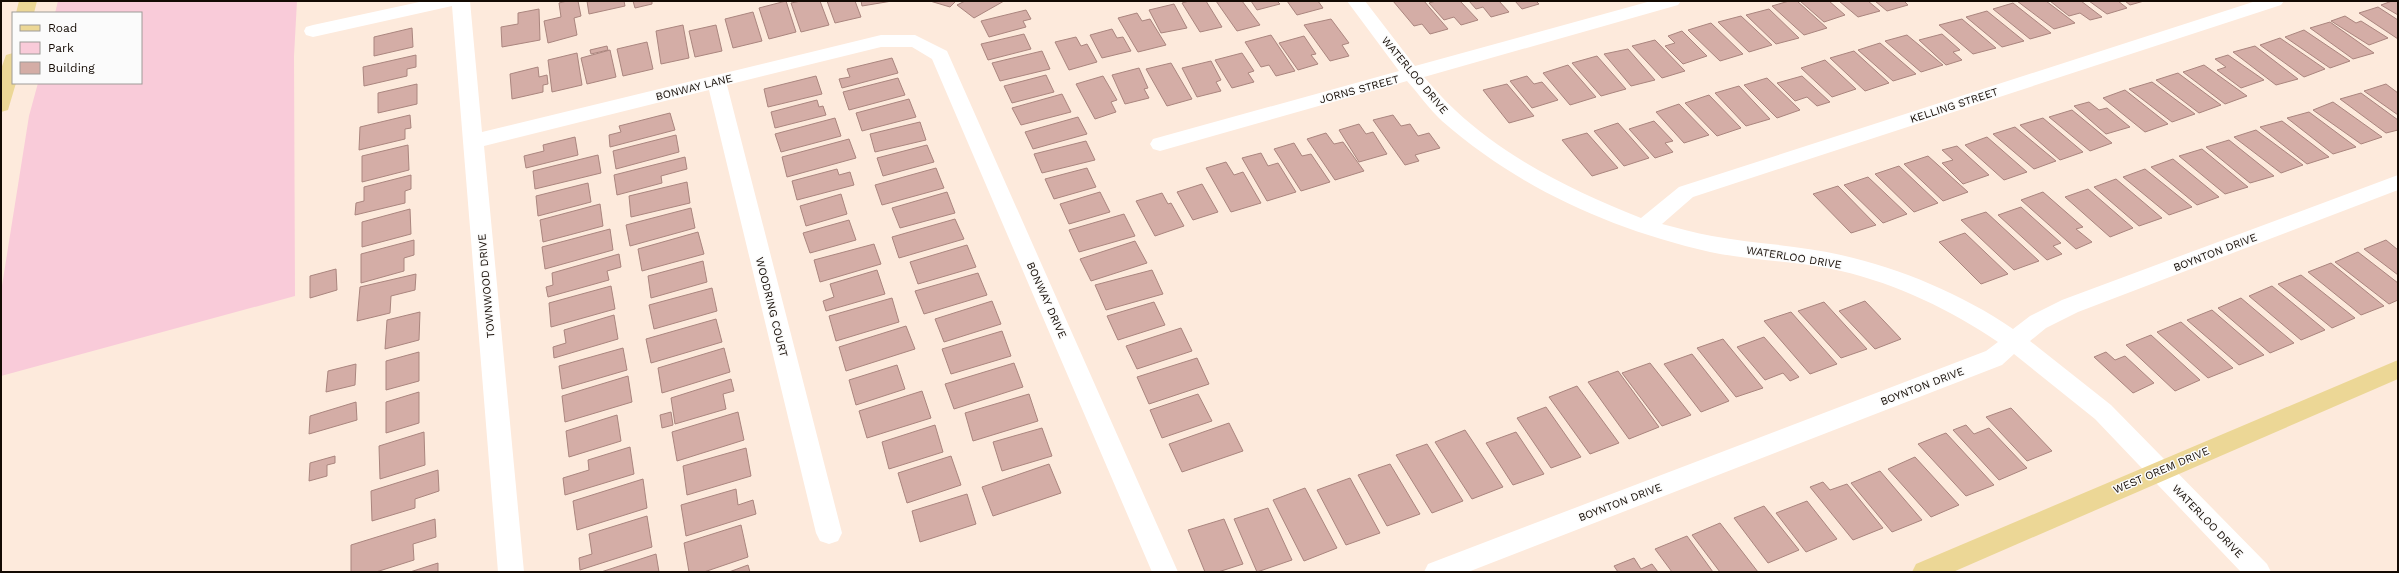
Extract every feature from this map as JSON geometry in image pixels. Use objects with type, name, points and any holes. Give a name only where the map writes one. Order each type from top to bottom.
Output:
[{"type":"main road","points":[[25,12],[28,1]]},
{"type":"main road","points":[[1,105],[12,63]]},
{"type":"main road","name":"WEST OREM DRIVE","points":[[1925,572],[2398,369]]},
{"type":"street","points":[[313,31],[450,1]]},
{"type":"street","name":"TOWNWOOD DRIVE","points":[[462,1],[511,572]]},
{"type":"street","name":"WATERLOO DRIVE","points":[[1356,1],[1412,74],[1448,115],[1498,155],[1587,205],[1644,227],[1712,244],[1841,263],[1884,276],[1939,297],[1981,320],[2015,342],[2103,412],[2258,572]]},
{"type":"street","name":"JORNS STREET","points":[[1160,144],[1672,1]]},
{"type":"street","name":"KELLING STREET","points":[[1644,227],[1686,192],[2275,1]]},
{"type":"street","name":"BONWAY LANE","points":[[474,141],[881,41],[914,42]]},
{"type":"street","name":"BONWAY DRIVE","points":[[914,42],[940,55],[1165,572]]},
{"type":"street","name":"WOODRING COURT","points":[[716,81],[829,533]]},
{"type":"street","name":"BOYNTON DRIVE","points":[[1437,572],[1994,358],[2038,322],[2070,306],[2398,182]]},
{"type":"green space","points":[[58,1],[297,1],[294,56],[295,296],[1,376],[1,292],[29,116],[38,84],[142,84],[142,12],[55,12]]},
{"type":"building","points":[[578,1],[581,16],[574,18],[577,35],[548,43],[544,21],[561,17],[559,3]]},
{"type":"building","points":[[587,1],[624,1],[625,6],[589,14]]},
{"type":"building","points":[[633,1],[652,1],[652,4],[635,8]]},
{"type":"building","points":[[786,1],[796,32],[769,39],[759,8]]},
{"type":"building","points":[[801,1],[820,1],[829,25],[801,32],[791,3]]},
{"type":"building","points":[[827,1],[855,1],[861,17],[835,23]]},
{"type":"building","points":[[861,1],[892,1],[862,6]]},
{"type":"building","points":[[930,1],[956,1],[950,7]]},
{"type":"building","points":[[965,1],[1004,1],[974,18],[957,5]]},
{"type":"building","points":[[1189,1],[1206,1],[1222,27],[1200,32],[1182,3]]},
{"type":"building","points":[[1216,1],[1242,1],[1260,25],[1237,31]]},
{"type":"building","points":[[1251,1],[1277,1],[1280,4],[1257,10]]},
{"type":"building","points":[[1287,1],[1318,1],[1323,8],[1297,15]]},
{"type":"building","points":[[1393,1],[1424,1],[1448,29],[1430,34],[1422,24],[1414,26]]},
{"type":"building","points":[[1436,1],[1460,1],[1478,20],[1461,25],[1454,17],[1444,20],[1429,3]]},
{"type":"building","points":[[1469,1],[1499,1],[1509,12],[1491,17],[1483,7],[1476,9]]},
{"type":"building","points":[[1515,1],[1536,1],[1539,4],[1522,9]]},
{"type":"building","points":[[1789,1],[1797,1],[1827,28],[1804,35],[1772,6]]},
{"type":"building","points":[[1800,1],[1829,1],[1845,15],[1824,22]]},
{"type":"building","points":[[1839,1],[1868,1],[1880,11],[1858,17]]},
{"type":"building","points":[[1875,1],[1904,1],[1908,5],[1887,11]]},
{"type":"building","points":[[2017,1],[2046,1],[2075,23],[2054,29]]},
{"type":"building","points":[[2050,1],[2081,1],[2102,17],[2090,20],[2080,13],[2069,16]]},
{"type":"building","points":[[2089,1],[2118,1],[2127,8],[2107,14]]},
{"type":"building","points":[[2125,1],[2144,1],[2130,5]]},
{"type":"building","points":[[2392,1],[2398,1],[2398,15],[2381,5]]},
{"type":"building","points":[[2013,3],[2051,33],[2030,39],[1993,9]]},
{"type":"building","points":[[1174,4],[1187,28],[1161,33],[1149,10]]},
{"type":"building","points":[[2378,7],[2398,20],[2398,39],[2359,13]]},
{"type":"building","points":[[539,9],[540,40],[502,47],[501,27],[518,24],[518,13]]},
{"type":"building","points":[[1769,9],[1799,38],[1776,44],[1746,15]]},
{"type":"building","points":[[1026,10],[1031,19],[1023,21],[1026,27],[989,37],[981,21]]},
{"type":"building","points":[[1987,11],[2024,41],[2002,47],[1966,17]]},
{"type":"building","points":[[753,12],[762,41],[733,48],[725,19]]},
{"type":"building","points":[[1137,13],[1142,21],[1150,19],[1166,45],[1138,52],[1118,18]]},
{"type":"building","points":[[1741,16],[1772,45],[1749,52],[1718,22]]},
{"type":"building","points":[[2345,16],[2356,23],[2361,21],[2388,38],[2369,45],[2331,21]]},
{"type":"building","points":[[1331,19],[1349,43],[1342,45],[1349,56],[1330,61],[1304,25]]},
{"type":"building","points":[[1962,19],[1996,48],[1973,54],[1939,25]]},
{"type":"building","points":[[2330,22],[2374,53],[2353,59],[2310,28]]},
{"type":"building","points":[[1711,23],[1743,54],[1720,61],[1688,30]]},
{"type":"building","points":[[683,25],[689,58],[661,64],[656,31]]},
{"type":"building","points":[[716,25],[722,51],[695,57],[689,31]]},
{"type":"building","points":[[412,28],[413,47],[374,56],[374,37]]},
{"type":"building","points":[[1112,29],[1117,38],[1123,37],[1131,51],[1102,58],[1090,35]]},
{"type":"building","points":[[2304,30],[2350,61],[2330,68],[2285,37]]},
{"type":"building","points":[[1682,31],[1707,56],[1683,64],[1665,46],[1675,43],[1668,36]]},
{"type":"building","points":[[1024,34],[1031,49],[988,60],[981,44]]},
{"type":"building","points":[[1942,34],[1960,50],[1953,52],[1962,60],[1946,65],[1919,40]]},
{"type":"building","points":[[1271,35],[1295,71],[1276,76],[1269,65],[1261,67],[1245,42]]},
{"type":"building","points":[[1907,35],[1943,65],[1921,72],[1885,41]]},
{"type":"building","points":[[1304,36],[1316,54],[1311,55],[1318,64],[1298,70],[1279,43]]},
{"type":"building","points":[[1076,37],[1081,46],[1087,44],[1097,62],[1069,70],[1055,42]]},
{"type":"building","points":[[2280,38],[2325,69],[2304,77],[2260,45]]},
{"type":"building","points":[[1655,40],[1685,71],[1662,78],[1632,46]]},
{"type":"building","points":[[647,42],[653,69],[623,76],[617,49]]},
{"type":"building","points":[[1880,43],[1916,74],[1893,81],[1858,50]]},
{"type":"building","points":[[607,46],[608,50],[591,54],[590,50]]},
{"type":"building","points":[[2255,46],[2298,79],[2276,85],[2233,52]]},
{"type":"building","points":[[1628,49],[1655,80],[1631,86],[1604,54]]},
{"type":"building","points":[[610,50],[616,77],[587,84],[581,58]]},
{"type":"building","points":[[1042,51],[1050,69],[1000,81],[992,63]]},
{"type":"building","points":[[1854,51],[1889,83],[1865,91],[1830,58]]},
{"type":"building","points":[[577,53],[582,85],[552,92],[548,60]]},
{"type":"building","points":[[1242,53],[1254,71],[1248,73],[1254,82],[1232,88],[1215,60]]},
{"type":"building","points":[[416,55],[416,67],[407,69],[407,76],[364,86],[363,67]]},
{"type":"building","points":[[2228,55],[2264,80],[2241,88],[2217,70],[2226,67],[2215,59]]},
{"type":"building","points":[[1597,56],[1626,89],[1601,96],[1572,63]]},
{"type":"building","points":[[892,58],[898,73],[842,88],[839,79],[850,77],[847,69]]},
{"type":"building","points":[[1825,60],[1856,89],[1832,97],[1801,68]]},
{"type":"building","points":[[1211,61],[1221,80],[1216,82],[1221,91],[1197,97],[1182,68]]},
{"type":"building","points":[[1171,63],[1192,99],[1167,106],[1146,69]]},
{"type":"building","points":[[1568,65],[1596,97],[1570,105],[1543,73]]},
{"type":"building","points":[[2204,65],[2247,96],[2225,104],[2183,72]]},
{"type":"building","points":[[538,67],[539,77],[547,75],[548,84],[543,85],[543,92],[512,99],[510,74]]},
{"type":"building","points":[[1139,68],[1148,88],[1144,89],[1149,98],[1125,104],[1112,75]]},
{"type":"building","points":[[2178,73],[2221,105],[2199,113],[2156,80]]},
{"type":"building","points":[[1046,75],[1054,92],[1012,103],[1004,86]]},
{"type":"building","points":[[816,76],[822,94],[768,107],[764,89]]},
{"type":"building","points":[[1103,76],[1117,100],[1111,102],[1116,112],[1095,119],[1076,84]]},
{"type":"building","points":[[1527,76],[1534,84],[1542,82],[1558,100],[1532,108],[1510,81]]},
{"type":"building","points":[[1802,76],[1830,102],[1817,106],[1807,97],[1795,101],[1777,83]]},
{"type":"building","points":[[898,78],[905,95],[849,110],[843,92]]},
{"type":"building","points":[[1767,78],[1800,110],[1777,118],[1744,85]]},
{"type":"building","points":[[2152,82],[2195,114],[2172,122],[2129,89]]},
{"type":"building","points":[[417,84],[417,104],[378,113],[378,93]]},
{"type":"building","points":[[1507,84],[1534,116],[1509,123],[1483,90]]},
{"type":"building","points":[[2386,84],[2398,93],[2398,115],[2364,91]]},
{"type":"building","points":[[1739,86],[1770,119],[1746,126],[1715,93]]},
{"type":"building","points":[[2125,90],[2168,124],[2145,132],[2103,98]]},
{"type":"building","points":[[2361,93],[2398,120],[2398,130],[2386,133],[2340,99]]},
{"type":"building","points":[[1062,94],[1071,112],[1021,125],[1012,108]]},
{"type":"building","points":[[1709,95],[1741,128],[1717,136],[1685,103]]},
{"type":"building","points":[[909,99],[916,117],[862,131],[856,113]]},
{"type":"building","points":[[817,100],[819,107],[823,106],[826,115],[775,128],[771,112]]},
{"type":"building","points":[[2089,102],[2099,110],[2107,108],[2130,127],[2106,134],[2074,106]]},
{"type":"building","points":[[2333,102],[2382,137],[2361,144],[2313,110]]},
{"type":"building","points":[[1679,104],[1709,135],[1684,143],[1656,112]]},
{"type":"building","points":[[2072,110],[2112,143],[2090,151],[2049,117]]},
{"type":"building","points":[[2309,112],[2356,147],[2333,154],[2287,118]]},
{"type":"building","points":[[670,113],[675,130],[610,147],[609,135],[621,132],[619,126]]},
{"type":"building","points":[[410,115],[411,128],[405,129],[405,139],[359,150],[360,127]]},
{"type":"building","points":[[1393,115],[1401,126],[1410,124],[1418,136],[1429,133],[1440,148],[1415,155],[1419,161],[1405,165],[1373,120]]},
{"type":"building","points":[[1078,117],[1087,134],[1033,149],[1025,132]]},
{"type":"building","points":[[835,118],[841,136],[781,152],[775,134]]},
{"type":"building","points":[[2043,118],[2083,152],[2060,160],[2020,125]]},
{"type":"building","points":[[1654,121],[1673,141],[1665,143],[1673,152],[1655,158],[1629,129]]},
{"type":"building","points":[[2282,121],[2329,157],[2307,164],[2260,127]]},
{"type":"building","points":[[920,122],[926,140],[875,152],[870,134]]},
{"type":"building","points":[[1618,123],[1649,158],[1624,166],[1594,131]]},
{"type":"building","points":[[1359,124],[1366,134],[1373,132],[1387,154],[1359,162],[1339,130]]},
{"type":"building","points":[[2015,127],[2056,161],[2034,169],[1993,134]]},
{"type":"building","points":[[2256,130],[2303,165],[2281,173],[2234,137]]},
{"type":"building","points":[[1326,133],[1334,144],[1343,142],[1364,171],[1335,180],[1307,139]]},
{"type":"building","points":[[1587,133],[1618,168],[1592,176],[1562,140]]},
{"type":"building","points":[[676,135],[679,152],[616,169],[613,151]]},
{"type":"building","points":[[575,137],[578,155],[526,168],[524,156],[544,151],[543,145]]},
{"type":"building","points":[[1987,137],[2027,172],[2004,180],[1965,145]]},
{"type":"building","points":[[849,139],[856,158],[787,177],[782,157]]},
{"type":"building","points":[[2229,140],[2274,176],[2250,183],[2206,147]]},
{"type":"building","points":[[1086,141],[1095,160],[1042,173],[1034,154]]},
{"type":"building","points":[[1294,143],[1302,156],[1311,154],[1330,182],[1301,191],[1274,149]]},
{"type":"building","points":[[408,145],[409,170],[362,182],[362,156]]},
{"type":"building","points":[[927,145],[934,162],[883,176],[877,158]]},
{"type":"building","points":[[1957,146],[1989,175],[1963,184],[1942,163],[1953,160],[1942,150]]},
{"type":"building","points":[[2202,149],[2248,187],[2225,194],[2179,156]]},
{"type":"building","points":[[1261,153],[1268,166],[1278,163],[1296,192],[1267,201],[1242,158]]},
{"type":"building","points":[[598,155],[601,173],[535,189],[533,171]]},
{"type":"building","points":[[1928,156],[1968,192],[1943,201],[1904,164]]},
{"type":"building","points":[[685,157],[687,169],[661,176],[662,183],[617,195],[614,175]]},
{"type":"building","points":[[2173,159],[2219,197],[2197,205],[2151,167]]},
{"type":"building","points":[[1226,162],[1234,175],[1243,172],[1261,203],[1231,212],[1206,168]]},
{"type":"building","points":[[1899,166],[1938,203],[1914,212],[1875,174]]},
{"type":"building","points":[[936,168],[944,188],[882,205],[875,185]]},
{"type":"building","points":[[1087,168],[1096,187],[1054,199],[1045,179]]},
{"type":"building","points":[[837,169],[839,175],[850,172],[854,185],[797,200],[792,181]]},
{"type":"building","points":[[2145,169],[2192,207],[2169,215],[2123,177]]},
{"type":"building","points":[[411,175],[411,189],[405,191],[405,203],[355,215],[356,203],[364,201],[364,187]]},
{"type":"building","points":[[1868,177],[1907,214],[1883,223],[1844,185]]},
{"type":"building","points":[[2116,179],[2162,218],[2139,226],[2094,187]]},
{"type":"building","points":[[687,182],[690,203],[631,217],[629,196]]},
{"type":"building","points":[[588,183],[591,202],[538,216],[536,196]]},
{"type":"building","points":[[1202,184],[1218,212],[1193,220],[1177,192]]},
{"type":"building","points":[[1838,186],[1876,225],[1851,233],[1813,194]]},
{"type":"building","points":[[2088,189],[2133,228],[2110,237],[2065,197]]},
{"type":"building","points":[[947,192],[955,213],[900,228],[892,208]]},
{"type":"building","points":[[1100,192],[1110,212],[1069,224],[1060,204]]},
{"type":"building","points":[[2043,192],[2083,227],[2076,229],[2092,242],[2076,249],[2021,200]]},
{"type":"building","points":[[1162,193],[1168,204],[1171,203],[1184,226],[1155,236],[1136,201]]},
{"type":"building","points":[[841,194],[847,214],[806,226],[800,206]]},
{"type":"building","points":[[600,204],[603,226],[543,242],[540,220]]},
{"type":"building","points":[[2021,207],[2061,243],[2053,246],[2062,254],[2047,260],[1998,215]]},
{"type":"building","points":[[691,208],[695,228],[630,246],[626,225]]},
{"type":"building","points":[[410,209],[411,234],[362,247],[362,222]]},
{"type":"building","points":[[1986,212],[2039,261],[2014,270],[1961,220]]},
{"type":"building","points":[[1124,214],[1135,236],[1079,252],[1069,230]]},
{"type":"building","points":[[955,219],[964,239],[899,258],[892,237]]},
{"type":"building","points":[[849,220],[856,240],[810,253],[803,233]]},
{"type":"building","points":[[610,229],[613,250],[545,269],[542,247]]},
{"type":"building","points":[[698,232],[704,254],[642,271],[638,249]]},
{"type":"building","points":[[1965,233],[2008,274],[1981,284],[1939,242]]},
{"type":"building","points":[[414,240],[414,255],[404,258],[404,271],[361,283],[361,254]]},
{"type":"building","points":[[2386,240],[2398,250],[2398,275],[2364,249]]},
{"type":"building","points":[[1135,241],[1147,263],[1091,281],[1080,259]]},
{"type":"building","points":[[874,244],[881,264],[820,282],[814,260]]},
{"type":"building","points":[[967,245],[976,267],[918,284],[910,262]]},
{"type":"building","points":[[2358,252],[2398,283],[2398,300],[2389,304],[2335,262]]},
{"type":"building","points":[[619,254],[621,267],[607,271],[609,280],[548,297],[546,287],[553,285],[552,273]]},
{"type":"building","points":[[703,261],[707,282],[651,298],[648,276]]},
{"type":"building","points":[[2331,263],[2384,306],[2361,315],[2308,272]]},
{"type":"building","points":[[336,269],[337,290],[310,298],[310,276]]},
{"type":"building","points":[[877,270],[885,294],[826,311],[823,301],[834,297],[830,284]]},
{"type":"building","points":[[1152,270],[1163,294],[1106,310],[1095,285]]},
{"type":"building","points":[[978,273],[987,295],[924,314],[915,291]]},
{"type":"building","points":[[416,274],[415,290],[391,296],[390,313],[357,321],[360,287]]},
{"type":"building","points":[[2301,275],[2355,318],[2332,328],[2278,284]]},
{"type":"building","points":[[611,286],[615,309],[551,327],[549,303]]},
{"type":"building","points":[[2272,286],[2325,330],[2301,340],[2249,296]]},
{"type":"building","points":[[712,288],[717,311],[654,329],[649,305]]},
{"type":"building","points":[[892,298],[899,322],[836,341],[829,316]]},
{"type":"building","points":[[2241,298],[2294,343],[2270,353],[2218,308]]},
{"type":"building","points":[[992,301],[1001,324],[944,342],[935,319]]},
{"type":"building","points":[[1865,301],[1901,339],[1875,349],[1839,311]]},
{"type":"building","points":[[1154,302],[1165,325],[1118,340],[1107,316]]},
{"type":"building","points":[[1824,302],[1867,349],[1841,358],[1798,311]]},
{"type":"building","points":[[2212,310],[2264,355],[2239,365],[2187,320]]},
{"type":"building","points":[[420,312],[419,340],[385,349],[387,320]]},
{"type":"building","points":[[1791,312],[1837,364],[1810,374],[1764,321]]},
{"type":"building","points":[[614,315],[618,339],[554,358],[553,347],[566,343],[564,330]]},
{"type":"building","points":[[716,319],[722,342],[651,363],[646,339]]},
{"type":"building","points":[[2181,322],[2233,368],[2208,378],[2157,332]]},
{"type":"building","points":[[906,326],[915,349],[846,371],[839,347]]},
{"type":"building","points":[[1181,328],[1192,351],[1137,369],[1126,346]]},
{"type":"building","points":[[1002,331],[1011,356],[951,374],[942,349]]},
{"type":"building","points":[[2151,335],[2200,380],[2175,391],[2126,345]]},
{"type":"building","points":[[1764,337],[1799,377],[1790,381],[1783,373],[1765,380],[1737,347]]},
{"type":"building","points":[[1723,339],[1763,388],[1736,397],[1697,348]]},
{"type":"building","points":[[623,348],[627,370],[562,389],[559,366]]},
{"type":"building","points":[[724,348],[730,372],[662,393],[658,368]]},
{"type":"building","points":[[419,352],[419,381],[386,390],[386,361]]},
{"type":"building","points":[[2106,352],[2115,360],[2125,356],[2154,383],[2133,393],[2094,357]]},
{"type":"building","points":[[1692,354],[1729,401],[1701,412],[1664,364]]},
{"type":"building","points":[[1197,358],[1209,384],[1149,404],[1137,377]]},
{"type":"building","points":[[1014,363],[1023,387],[954,409],[945,384]]},
{"type":"building","points":[[1650,363],[1691,415],[1662,426],[1622,373]]},
{"type":"building","points":[[356,364],[355,385],[326,392],[328,371]]},
{"type":"building","points":[[897,365],[905,389],[856,405],[849,380]]},
{"type":"building","points":[[1618,371],[1659,427],[1629,439],[1588,382]]},
{"type":"building","points":[[628,376],[632,402],[565,422],[562,396]]},
{"type":"building","points":[[731,379],[734,391],[723,394],[726,409],[675,424],[671,398]]},
{"type":"building","points":[[1577,386],[1619,443],[1590,454],[1549,397]]},
{"type":"building","points":[[922,391],[931,418],[867,438],[859,411]]},
{"type":"building","points":[[419,392],[419,423],[386,433],[386,402]]},
{"type":"building","points":[[1029,394],[1038,421],[973,441],[965,413]]},
{"type":"building","points":[[1198,394],[1212,421],[1162,438],[1150,410]]},
{"type":"building","points":[[356,402],[357,420],[309,434],[310,416]]},
{"type":"building","points":[[1546,407],[1581,457],[1551,468],[1517,418]]},
{"type":"building","points":[[2011,408],[2052,451],[2027,461],[1986,417]]},
{"type":"building","points":[[671,412],[673,425],[662,428],[660,415]]},
{"type":"building","points":[[738,412],[744,440],[677,461],[672,432]]},
{"type":"building","points":[[617,415],[621,441],[569,457],[566,431]]},
{"type":"building","points":[[1229,423],[1243,451],[1182,472],[1169,444]]},
{"type":"building","points":[[935,425],[943,452],[889,469],[882,442]]},
{"type":"building","points":[[1966,425],[1974,434],[1989,428],[2027,468],[1999,480],[1953,430]]},
{"type":"building","points":[[1042,428],[1052,456],[1002,471],[993,442]]},
{"type":"building","points":[[1465,430],[1503,487],[1472,499],[1435,442]]},
{"type":"building","points":[[424,432],[425,465],[380,479],[379,446]]},
{"type":"building","points":[[1516,432],[1544,474],[1513,485],[1486,443]]},
{"type":"building","points":[[1946,433],[1994,485],[1966,496],[1918,444]]},
{"type":"building","points":[[1427,444],[1463,501],[1432,513],[1396,455]]},
{"type":"building","points":[[630,447],[634,474],[565,495],[563,478],[589,470],[588,460]]},
{"type":"building","points":[[746,448],[751,476],[687,495],[683,466]]},
{"type":"building","points":[[335,456],[335,463],[327,465],[327,476],[309,481],[310,463]]},
{"type":"building","points":[[951,456],[961,485],[907,503],[898,473]]},
{"type":"building","points":[[1915,457],[1959,505],[1931,517],[1888,469]]},
{"type":"building","points":[[1049,464],[1061,493],[993,516],[982,487]]},
{"type":"building","points":[[1390,464],[1420,514],[1387,526],[1358,475]]},
{"type":"building","points":[[438,470],[439,491],[415,499],[415,508],[372,521],[371,491]]},
{"type":"building","points":[[1880,471],[1922,520],[1892,532],[1851,483]]},
{"type":"building","points":[[1350,478],[1380,533],[1346,545],[1317,490]]},
{"type":"building","points":[[643,479],[647,508],[577,530],[573,501]]},
{"type":"building","points":[[1823,482],[1830,490],[1847,484],[1883,528],[1853,540],[1810,487]]},
{"type":"building","points":[[1305,488],[1337,548],[1304,561],[1273,500]]},
{"type":"building","points":[[736,489],[738,505],[753,500],[756,514],[686,536],[681,505]]},
{"type":"building","points":[[967,494],[976,524],[920,542],[912,511]]},
{"type":"building","points":[[1807,501],[1837,539],[1806,552],[1776,513]]},
{"type":"building","points":[[1764,506],[1799,550],[1768,563],[1734,518]]},
{"type":"building","points":[[1268,508],[1292,560],[1257,572],[1234,519]]},
{"type":"building","points":[[647,516],[652,547],[580,570],[579,558],[592,554],[589,534]]},
{"type":"building","points":[[435,519],[436,537],[413,544],[414,560],[376,572],[351,572],[351,545]]},
{"type":"building","points":[[1224,519],[1243,564],[1218,572],[1205,572],[1188,530]]},
{"type":"building","points":[[1720,523],[1758,572],[1720,572],[1692,535]]},
{"type":"building","points":[[741,525],[748,557],[704,572],[689,572],[684,543]]},
{"type":"building","points":[[1687,536],[1713,572],[1672,572],[1655,549]]},
{"type":"building","points":[[656,554],[659,572],[601,572]]},
{"type":"building","points":[[1634,558],[1641,569],[1652,564],[1658,572],[1618,572],[1614,566]]},
{"type":"building","points":[[438,563],[438,572],[410,572]]},
{"type":"building","points":[[748,565],[750,572],[729,572]]}]
